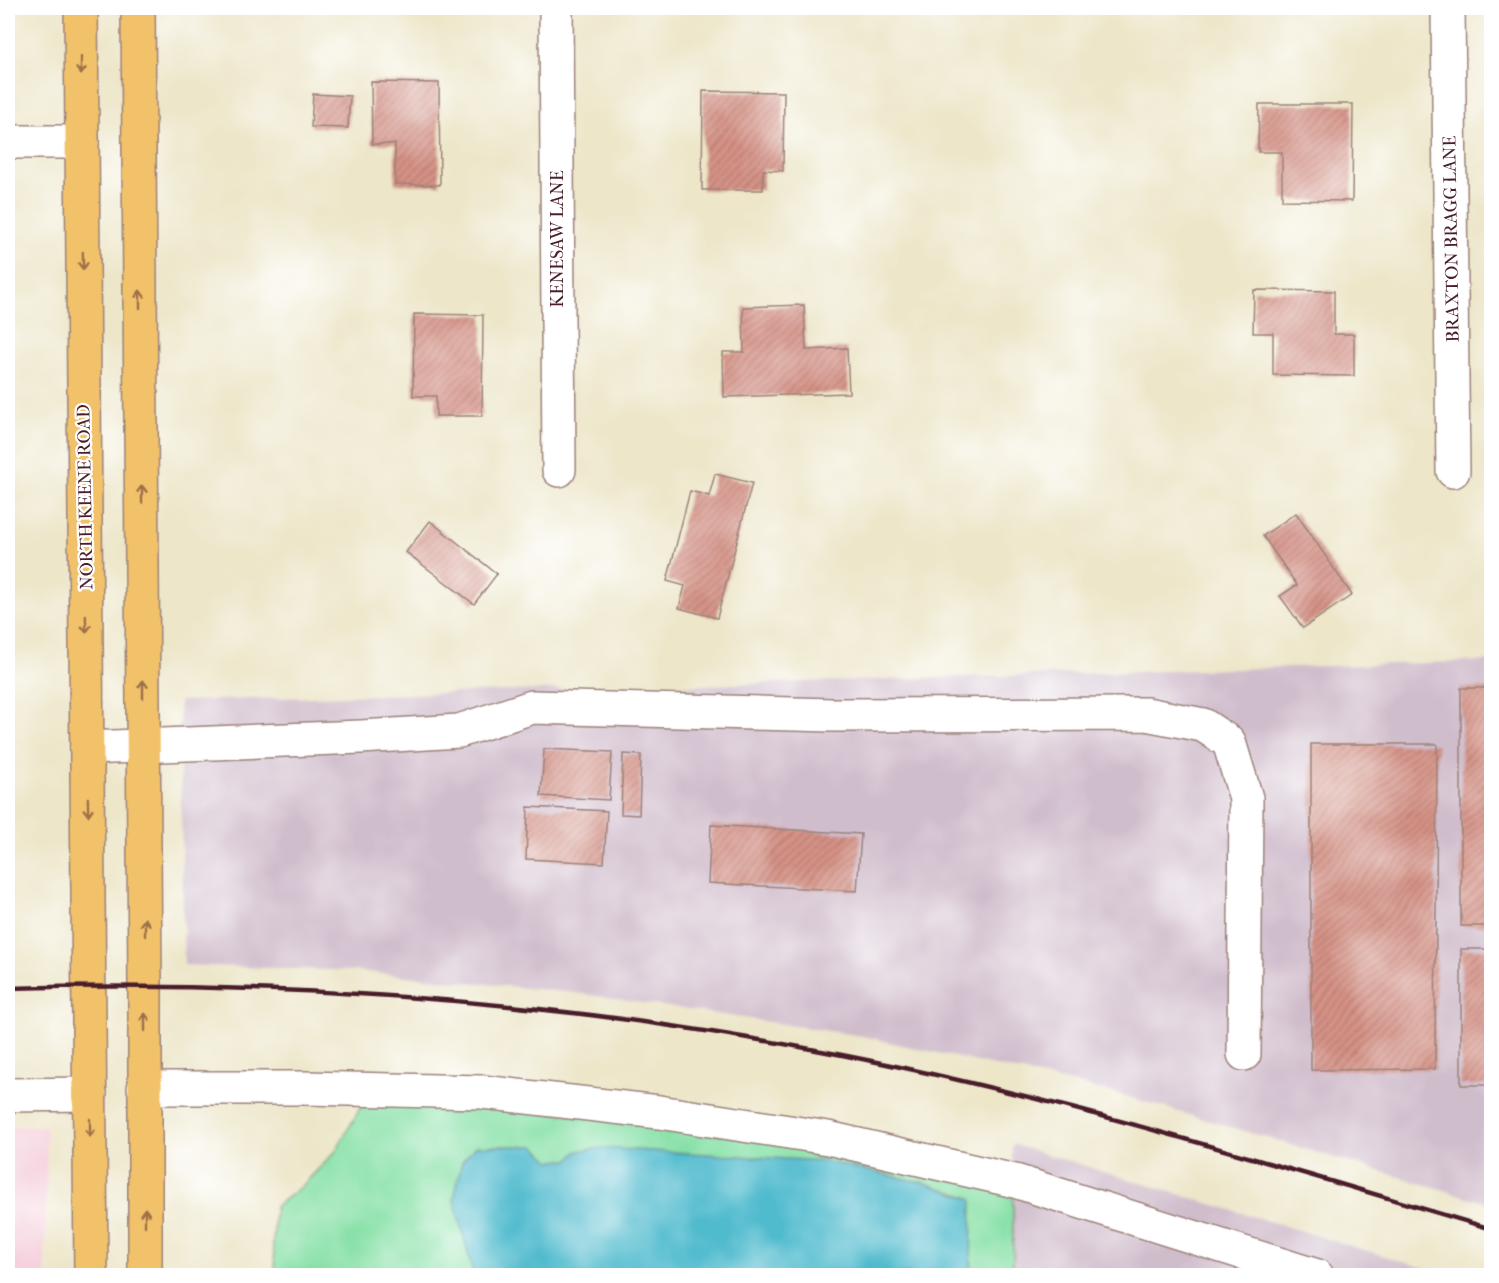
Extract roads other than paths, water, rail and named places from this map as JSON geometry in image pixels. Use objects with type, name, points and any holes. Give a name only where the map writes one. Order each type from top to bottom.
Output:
[{"type":"main road","name":"NORTH KEENE ROAD","points":[[81,8],[91,1275]]},
{"type":"main road","points":[[138,8],[144,747],[145,1275]]},
{"type":"street","name":"KENESAW LANE","points":[[556,8],[559,470]]},
{"type":"street","name":"BRAXTON BRAGG LANE","points":[[1448,8],[1453,471]]},
{"type":"street","points":[[8,142],[82,142]]},
{"type":"street","points":[[87,748],[362,738],[459,731],[532,707],[832,715],[1146,714],[1203,725],[1229,742],[1246,798],[1244,1053]]},
{"type":"street","points":[[144,1088],[304,1088],[482,1092],[659,1112],[817,1136],[1015,1181],[1317,1275]]},
{"type":"street","points":[[8,1095],[90,1094]]},
{"type":"water","points":[[476,1146],[535,1146],[550,1161],[569,1160],[578,1151],[602,1148],[823,1161],[925,1183],[972,1199],[971,1275],[479,1275],[472,1269],[454,1199],[462,1161]]},
{"type":"railway","points":[[8,988],[211,988],[312,991],[515,1007],[616,1018],[716,1033],[902,1067],[1072,1108],[1492,1229]]}]
